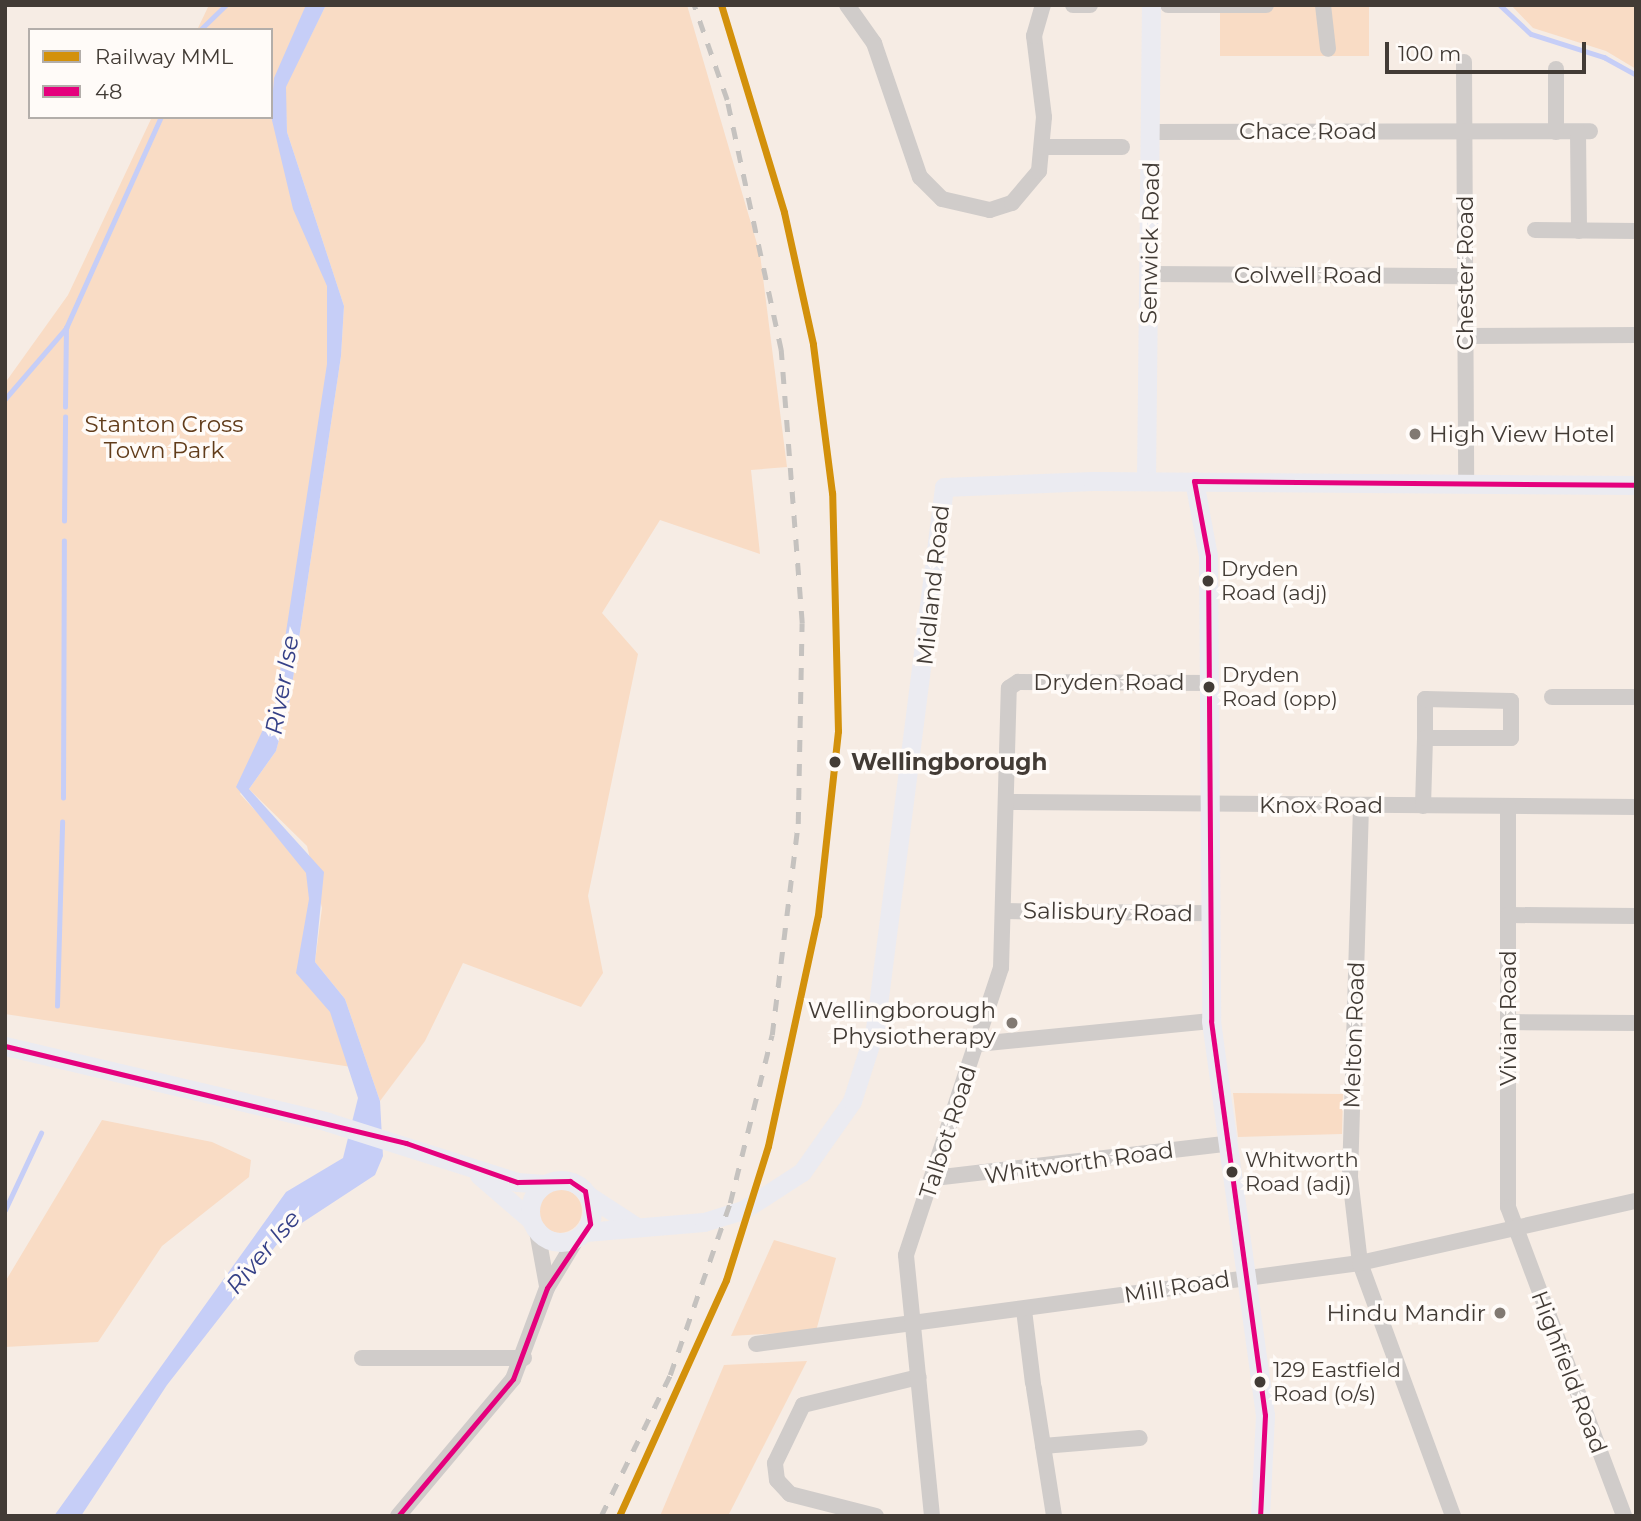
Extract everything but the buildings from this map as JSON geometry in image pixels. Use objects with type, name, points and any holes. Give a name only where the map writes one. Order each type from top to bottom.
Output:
[{"type":"main road","name":"Senwick Road","points":[[1146,481],[1151,274],[1151,5]]},
{"type":"main road","name":"Midland Road","points":[[581,1235],[635,1226],[704,1222],[782,1190],[842,1120],[875,1029],[944,487],[1146,481],[1636,485]]},
{"type":"main road","points":[[1194,481],[1208,556],[1211,683],[1211,1021],[1242,1277],[1265,1415],[1260,1516]]},
{"type":"main road","points":[[5,1046],[328,1122],[544,1184],[570,1181],[635,1226]]},
{"type":"main road","points":[[457,1161],[551,1241],[581,1235],[593,1214],[589,1196]]},
{"type":"main road","points":[[534,1226],[532,1200],[544,1184]]},
{"type":"street","points":[[848,5],[874,43],[920,177],[942,199],[964,209],[1012,203],[1039,172],[1044,147],[1034,36],[1043,5]]},
{"type":"street","points":[[1073,5],[1090,5]]},
{"type":"street","points":[[1168,5],[1266,5]]},
{"type":"street","points":[[1323,5],[1328,49]]},
{"type":"street","name":"Chester Road","points":[[1464,61],[1466,484]]},
{"type":"street","points":[[1556,69],[1556,132]]},
{"type":"street","name":"Chace Road","points":[[1151,132],[1584,132],[1579,231]]},
{"type":"street","points":[[1044,147],[1122,146]]},
{"type":"street","points":[[1535,230],[1636,231]]},
{"type":"street","name":"Colwell Road","points":[[1151,274],[1465,276]]},
{"type":"street","points":[[1465,336],[1636,335]]},
{"type":"street","name":"Dryden Road","points":[[1009,688],[1018,682],[1211,683]]},
{"type":"street","name":"Talbot Road","points":[[932,1516],[915,1324],[906,1255],[934,1178],[1001,968],[1009,688]]},
{"type":"street","points":[[1552,696],[1636,697]]},
{"type":"street","points":[[1423,806],[1424,738],[1425,699],[1511,701],[1511,738],[1424,738]]},
{"type":"street","name":"Knox Road","points":[[1006,802],[1636,807]]},
{"type":"street","name":"Melton Road","points":[[1361,806],[1350,1177],[1360,1264],[1453,1516]]},
{"type":"street","name":"Vivian Road","points":[[1508,806],[1508,1207],[1514,1228]]},
{"type":"street","name":"Salisbury Road","points":[[1004,911],[1211,913]]},
{"type":"street","points":[[1508,915],[1636,916]]},
{"type":"street","points":[[977,1044],[1211,1021]]},
{"type":"street","points":[[1509,1023],[1636,1023]]},
{"type":"street","name":"Whitworth Road","points":[[934,1178],[1224,1144]]},
{"type":"street","name":"Mill Road","points":[[756,1344],[1024,1310],[1242,1277],[1360,1264],[1636,1201]]},
{"type":"street","points":[[534,1226],[545,1247],[547,1288]]},
{"type":"street","name":"Highfield Road","points":[[1514,1228],[1624,1516]]},
{"type":"street","points":[[398,1516],[419,1483],[494,1406],[524,1358],[547,1288],[581,1235]]},
{"type":"street","points":[[1024,1310],[1054,1516]]},
{"type":"street","points":[[362,1358],[524,1358]]},
{"type":"street","points":[[876,1516],[790,1494],[777,1480],[775,1463],[803,1405],[919,1377]]},
{"type":"street","points":[[1042,1446],[1140,1438]]},
{"type":"green space","name":"Stanton Cross Town Park","points":[[209,5],[324,5],[278,86],[279,140],[322,241],[338,358],[273,744],[240,794],[316,876],[305,968],[341,1014],[358,1068],[5,1014],[5,383],[68,295],[151,119],[273,119],[273,28],[198,28]]},
{"type":"green space","points":[[326,5],[687,5],[760,254],[787,467],[751,470],[760,554],[660,520],[602,613],[638,654],[588,896],[603,973],[581,1007],[463,963],[425,1041],[380,1101],[345,999],[315,962],[322,908],[307,846],[249,789],[276,751],[290,699],[341,356],[344,306],[287,132],[285,87]]},
{"type":"green space","points":[[1220,5],[1369,5],[1369,56],[1220,56]]},
{"type":"green space","points":[[1511,5],[1636,5],[1636,69],[1606,51],[1533,28]]},
{"type":"green space","points":[[1233,1093],[1343,1094],[1342,1134],[1238,1137]]},
{"type":"green space","points":[[102,1120],[212,1142],[251,1160],[249,1177],[162,1246],[98,1342],[5,1347],[5,1282]]},
{"type":"green space","points":[[560,1189],[575,1196],[582,1211],[575,1226],[560,1233],[545,1226],[538,1211],[545,1196]]},
{"type":"green space","points":[[774,1240],[836,1258],[816,1331],[731,1336]]},
{"type":"green space","points":[[807,1361],[728,1516],[660,1516],[724,1365]]},
{"type":"water","name":"River Ise","points":[[306,5],[326,5],[286,87],[287,132],[344,306],[341,356],[290,699],[276,751],[249,789],[324,872],[315,962],[345,999],[380,1101],[383,1156],[375,1175],[285,1234],[167,1385],[81,1516],[54,1516],[286,1192],[343,1158],[358,1098],[330,1012],[296,973],[309,899],[306,873],[236,787],[275,704],[327,364],[327,286],[293,209],[272,119],[274,78]]},
{"type":"waterway","points":[[202,28],[226,5]]},
{"type":"waterway","points":[[1500,5],[1531,34],[1604,57],[1636,75]]},
{"type":"waterway","points":[[65,407],[66,328],[160,119]]},
{"type":"waterway","points":[[5,399],[66,328]]},
{"type":"waterway","points":[[64,521],[65,417]]},
{"type":"waterway","points":[[63,798],[64,541]]},
{"type":"waterway","points":[[57,1006],[62,822]]},
{"type":"waterway","points":[[5,1210],[41,1133]]},
{"type":"railway","points":[[601,1516],[670,1375],[730,1203],[772,1035],[798,824],[802,623],[781,350],[727,100],[694,5]]},
{"type":"rail line","name":"MML","points":[[619,1516],[726,1280],[768,1146],[818,915],[838,731],[832,493],[813,344],[784,212],[721,5]]},
{"type":"transit line","name":"48","points":[[1194,481],[1208,556],[1211,1021],[1265,1415],[1260,1516]]},
{"type":"transit line","name":"48","points":[[1194,481],[1636,485]]},
{"type":"transit line","name":"48","points":[[5,1046],[406,1143],[517,1182],[570,1181],[585,1191],[590,1224],[547,1288],[513,1379],[398,1516]]},
{"type":"place","name":"High View Hotel","points":[[1415,434]]},
{"type":"place","name":"Dryden Road (adj)","points":[[1208,581]]},
{"type":"place","name":"Dryden Road (opp)","points":[[1209,687]]},
{"type":"place","name":"Wellingborough","points":[[835,762]]},
{"type":"place","name":"Wellingborough Physiotherapy","points":[[1012,1023]]},
{"type":"place","name":"Whitworth Road (adj)","points":[[1232,1172]]},
{"type":"place","name":"Hindu Mandir","points":[[1500,1313]]},
{"type":"place","name":"129 Eastfield Road (o/s)","points":[[1260,1382]]}]
